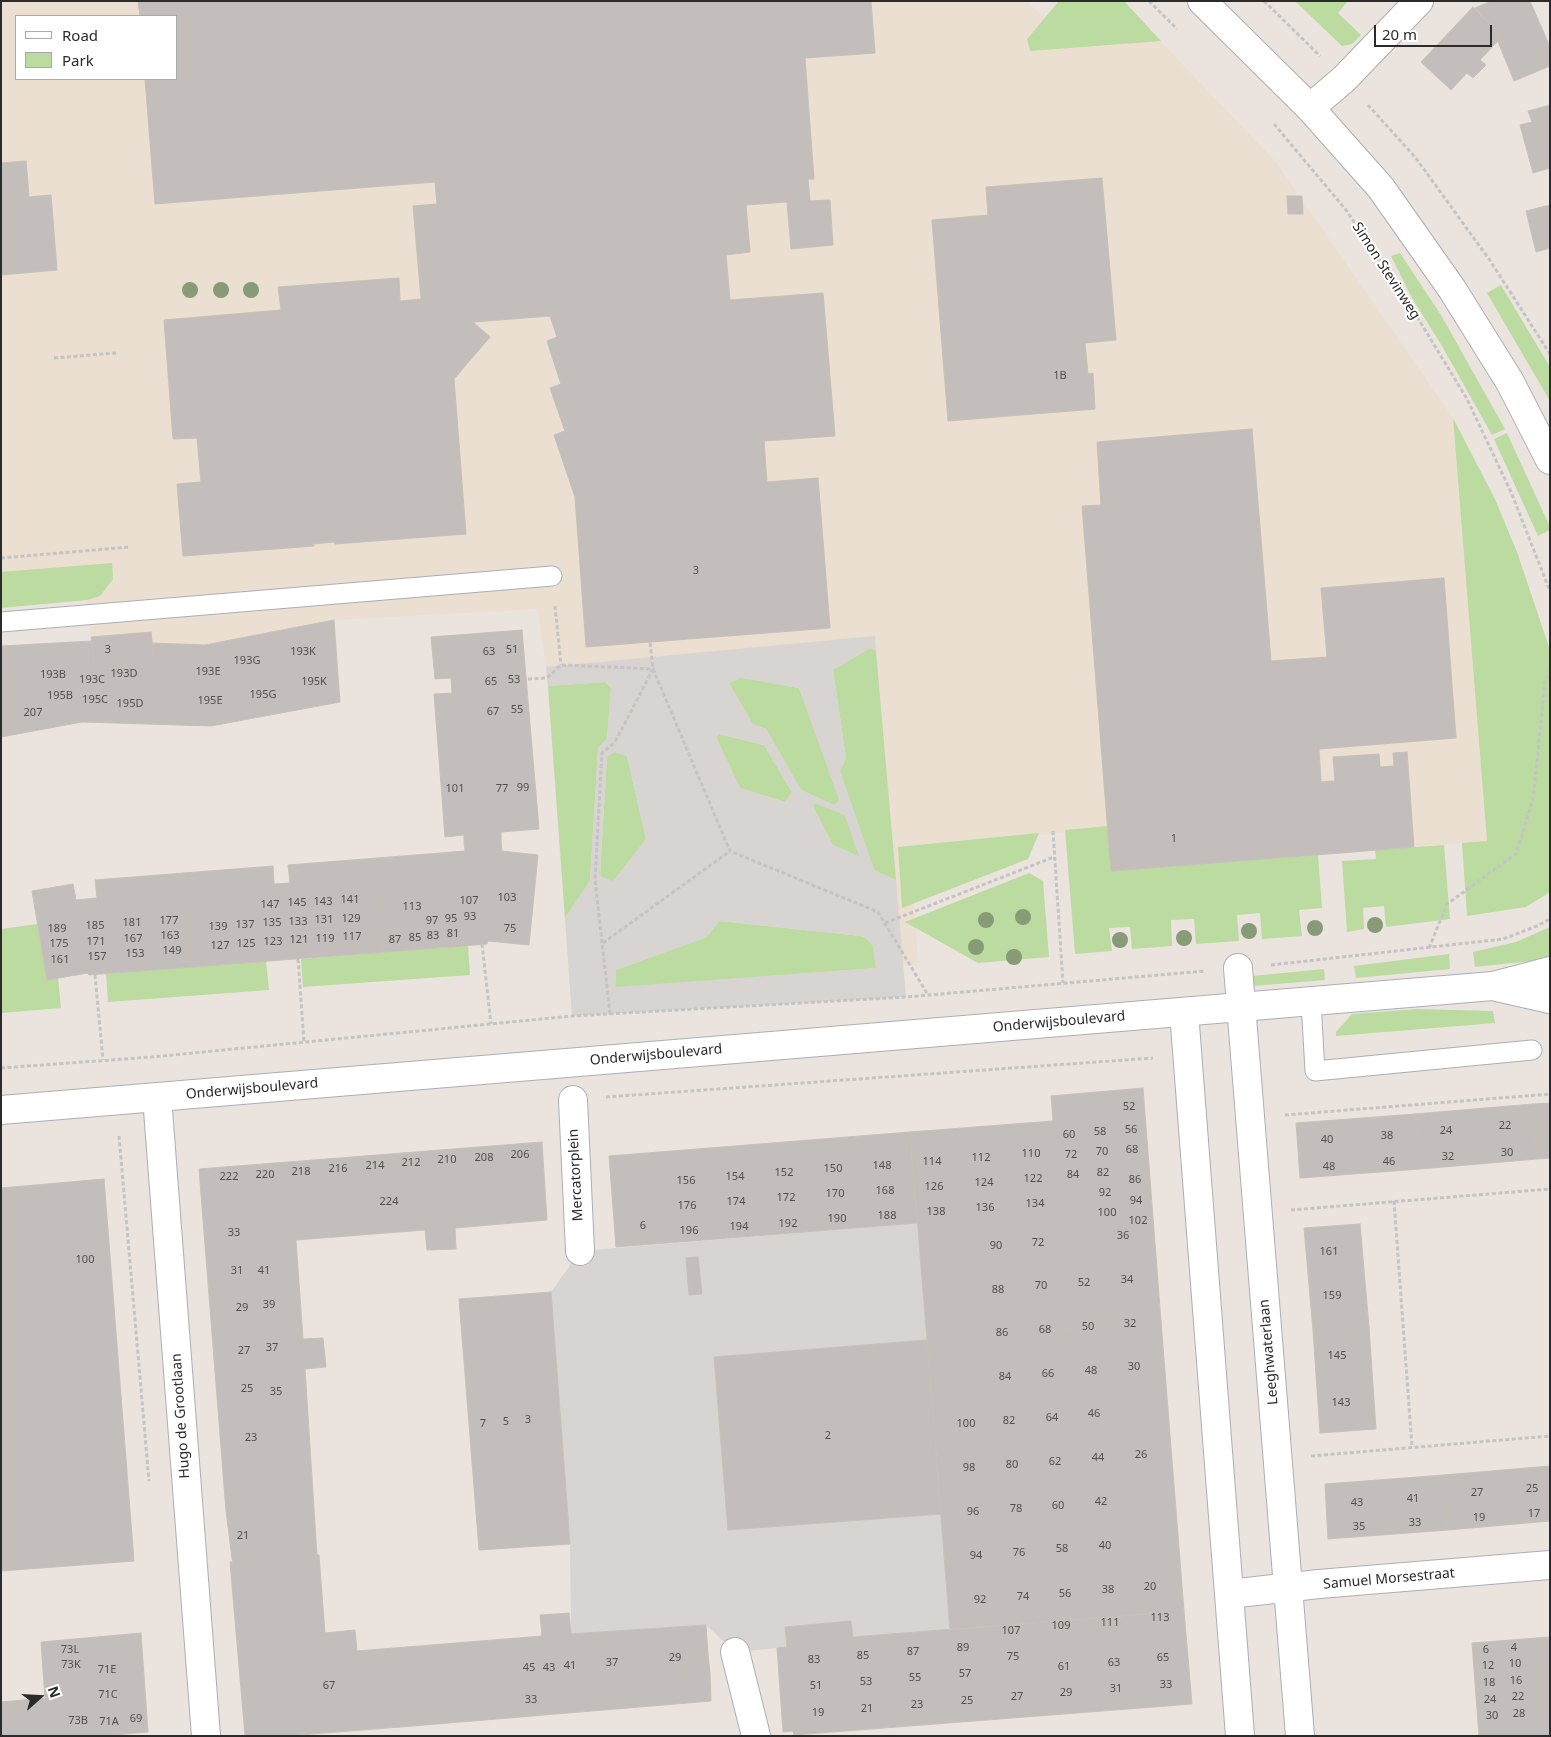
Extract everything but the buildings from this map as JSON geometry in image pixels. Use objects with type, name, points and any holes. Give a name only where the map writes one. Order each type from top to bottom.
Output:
[{"type":"street","points":[[1202,1],[1310,108],[1381,188],[1452,289],[1510,382],[1550,460]]},
{"type":"street","points":[[1310,108],[1344,79],[1419,1]]},
{"type":"street","name":"Leeghwaterlaan","points":[[1238,968],[1300,1736]]},
{"type":"street","name":"Onderwijsboulevard","points":[[1,1110],[1493,986],[1550,971]]},
{"type":"street","name":"Onderwijsboulevard","points":[[1493,986],[1550,999]]},
{"type":"street","points":[[1184,1012],[1229,1594],[1235,1735]]},
{"type":"street","name":"Hugo de Grootlaan","points":[[157,1097],[206,1736]]},
{"type":"street","name":"Mercatorplein","points":[[573,1100],[580,1251]]},
{"type":"street","name":"Samuel Morsestraat","points":[[1229,1594],[1288,1587],[1550,1565]]},
{"type":"street","points":[[734,1652],[756,1736]]},
{"type":"lane","points":[[1,622],[552,576]]},
{"type":"lane","points":[[1310,1002],[1315,1071],[1532,1050]]},
{"type":"path","points":[[1149,1],[1184,35]]},
{"type":"path","points":[[1264,1],[1344,79],[1415,157],[1489,259],[1550,354]]},
{"type":"path","name":"Simon Stevinweg","points":[[1267,117],[1346,210],[1413,310],[1467,399],[1511,492],[1550,591]]},
{"type":"path","points":[[54,358],[116,354]]},
{"type":"path","points":[[1,558],[130,547]]},
{"type":"path","points":[[552,576],[561,666]]},
{"type":"path","points":[[650,642],[654,669],[730,851],[878,912],[928,995]]},
{"type":"path","points":[[528,679],[548,678],[561,666],[654,669]]},
{"type":"path","points":[[610,1014],[595,880],[602,753],[615,742],[654,669]]},
{"type":"path","points":[[1429,948],[1447,904],[1516,854],[1533,799],[1544,683],[1550,669]]},
{"type":"path","points":[[1053,831],[1063,983]]},
{"type":"path","points":[[602,944],[730,851]]},
{"type":"path","points":[[884,923],[1054,857]]},
{"type":"path","points":[[1238,968],[1503,939],[1536,926],[1550,918]]},
{"type":"path","points":[[482,944],[491,1024]]},
{"type":"path","points":[[298,959],[304,1042]]},
{"type":"path","points":[[1,1068],[610,1014],[928,995],[1180,973]]},
{"type":"path","points":[[95,975],[103,1060]]},
{"type":"path","points":[[1279,1116],[1550,1094]]},
{"type":"path","points":[[119,1136],[150,1490]]},
{"type":"path","points":[[1258,1213],[1550,1189]]},
{"type":"path","points":[[1394,1201],[1412,1448]]},
{"type":"path","points":[[1278,1460],[1550,1436]]},
{"type":"shaded area","points":[[1,1],[1027,1],[1044,18],[1027,38],[1136,16],[1276,162],[1453,418],[1487,841],[1111,871],[1107,828],[911,849],[918,965],[570,992],[546,667],[538,609],[334,620],[205,645],[152,643],[151,632],[91,637],[87,600],[1,608]]},
{"type":"shaded area","points":[[875,636],[876,651],[870,648],[833,670],[846,758],[840,771],[874,870],[896,880],[906,997],[572,1016],[565,918],[590,881],[598,748],[607,738],[611,688],[605,682],[548,686],[546,667]],"holes":[[[741,678],[799,688],[839,800],[834,805],[801,790],[766,729],[753,724],[729,683]],[[719,734],[764,745],[792,791],[785,802],[740,788],[716,737]],[[615,752],[627,756],[646,839],[613,881],[600,876],[607,756]],[[815,803],[845,815],[859,857],[833,845],[813,806]],[[719,921],[861,936],[866,938],[873,946],[876,968],[615,987],[616,970],[707,937]]]},
{"type":"shaded area","points":[[917,1223],[927,1340],[714,1357],[729,1530],[941,1514],[950,1630],[853,1637],[851,1621],[785,1627],[787,1647],[735,1652],[706,1625],[571,1634],[570,1544],[551,1292],[580,1251]]},
{"type":"green space","points":[[1059,1],[1124,1],[1161,41],[1030,51],[1027,39]]},
{"type":"green space","points":[[1295,1],[1348,1],[1338,13],[1361,35],[1352,44],[1342,46]]},
{"type":"green space","points":[[1400,253],[1441,315],[1505,429],[1492,435],[1442,346],[1412,298],[1391,256]]},
{"type":"green space","points":[[1501,285],[1550,367],[1550,401],[1487,293]]},
{"type":"green space","points":[[1453,418],[1495,499],[1517,552],[1550,650],[1550,892],[1526,907],[1467,916],[1462,843],[1487,841]]},
{"type":"green space","points":[[1507,433],[1550,527],[1550,530],[1538,536],[1494,439]]},
{"type":"green space","points":[[112,563],[113,579],[100,596],[87,600],[1,608],[1,572]]},
{"type":"green space","points":[[870,648],[876,651],[896,880],[874,870],[840,771],[846,758],[833,670]]},
{"type":"green space","points":[[741,677],[799,688],[840,800],[834,805],[801,790],[766,729],[753,725],[729,683]]},
{"type":"green space","points":[[605,682],[611,688],[607,738],[598,749],[590,881],[565,918],[548,686]]},
{"type":"green space","points":[[719,734],[764,745],[792,792],[785,802],[740,788],[716,737]]},
{"type":"green space","points":[[615,752],[627,756],[646,839],[613,882],[600,876],[607,756]]},
{"type":"green space","points":[[815,803],[845,815],[860,857],[833,845],[813,806]]},
{"type":"green space","points":[[1108,826],[1111,871],[1318,855],[1322,908],[1299,910],[1302,936],[1262,939],[1260,913],[1237,915],[1239,941],[1196,944],[1194,919],[1171,920],[1172,946],[1132,949],[1130,927],[1109,928],[1112,951],[1075,954],[1065,830]]},
{"type":"green space","points":[[1039,833],[1028,859],[902,908],[898,847]]},
{"type":"green space","points":[[1444,845],[1450,919],[1386,927],[1384,906],[1363,908],[1364,929],[1347,932],[1342,861],[1376,859],[1375,850]]},
{"type":"green space","points":[[1029,873],[1043,881],[1049,957],[978,963],[905,922]]},
{"type":"green space","points":[[719,921],[861,936],[866,938],[873,946],[876,968],[615,988],[616,970],[707,937]]},
{"type":"green space","points":[[37,924],[47,980],[58,978],[61,1008],[1,1013],[1,929]]},
{"type":"green space","points":[[1550,927],[1550,959],[1475,967],[1473,952],[1516,942]]},
{"type":"green space","points":[[468,945],[470,975],[303,987],[301,959]]},
{"type":"green space","points":[[1449,954],[1450,969],[1356,978],[1354,966]]},
{"type":"green space","points":[[266,961],[269,990],[108,1002],[106,974]]},
{"type":"green space","points":[[1324,969],[1325,980],[1253,986],[1252,976]]},
{"type":"green space","points":[[1417,1009],[1493,1011],[1495,1023],[1336,1036],[1336,1032],[1352,1014]]}]
